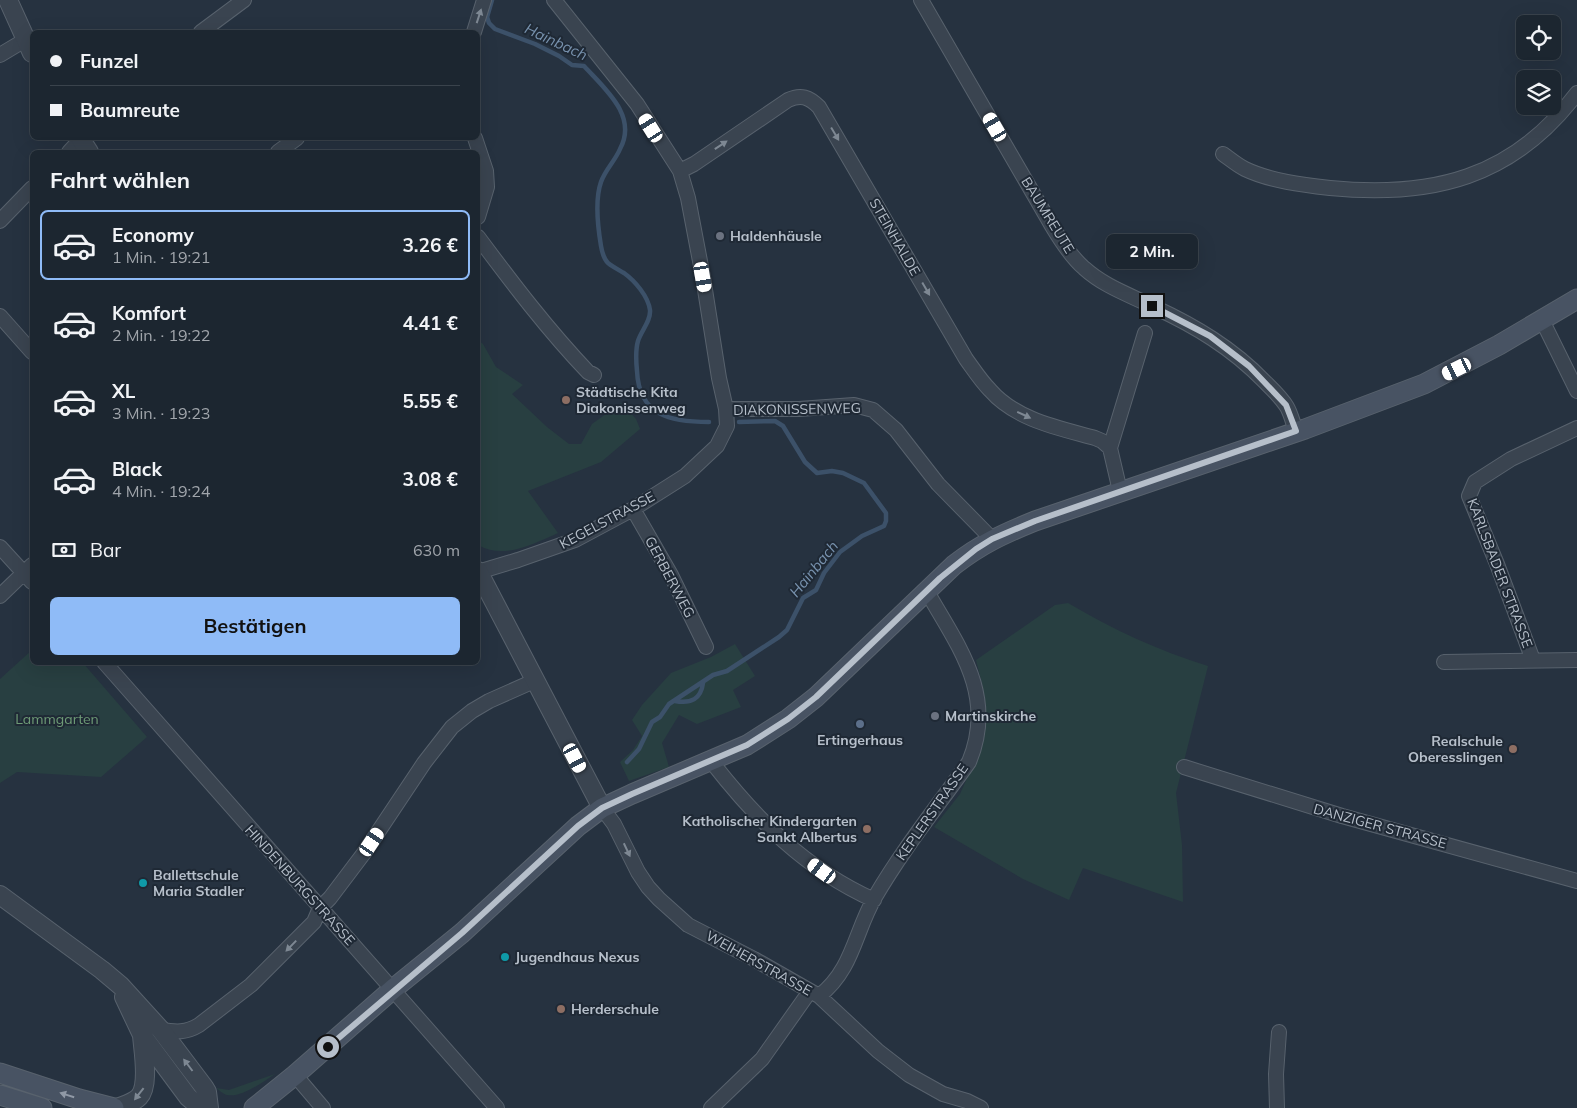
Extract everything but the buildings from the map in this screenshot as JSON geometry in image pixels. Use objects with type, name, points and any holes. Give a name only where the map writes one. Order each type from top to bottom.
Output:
[{"type":"main road","points":[[253,1107],[295,1075],[462,933],[578,826],[602,808],[747,745],[788,719],[816,697],[954,565],[992,539],[1035,521],[1296,431],[1424,384],[1465,364],[1577,299]]},
{"type":"main road","points":[[0,1073],[79,1099],[114,1108]]},
{"type":"main road","points":[[0,1094],[42,1108]]},
{"type":"street","points":[[0,3],[8,0],[29,46],[0,55]]},
{"type":"street","points":[[204,30],[244,0]]},
{"type":"street","points":[[475,30],[484,0]]},
{"type":"street","points":[[554,0],[637,104],[680,171],[688,198],[726,409]]},
{"type":"street","name":"BAUMREUTE","points":[[921,0],[1052,226],[1071,254],[1084,268],[1107,285],[1179,319],[1210,336],[1230,350],[1249,366],[1286,405],[1296,431]]},
{"type":"street","points":[[1222,154],[1244,169],[1261,175],[1319,187],[1372,190],[1427,187],[1467,177],[1518,151],[1555,120],[1577,94]]},
{"type":"street","name":"STEINHALDE","points":[[680,171],[694,164],[788,100],[798,96],[811,99],[819,107],[828,122],[966,359],[991,392],[1006,405],[1025,416],[1096,438],[1110,448]]},
{"type":"street","points":[[281,150],[294,140]]},
{"type":"street","points":[[72,150],[83,142]]},
{"type":"street","points":[[480,153],[486,171],[488,187],[480,211]]},
{"type":"street","points":[[0,221],[30,190]]},
{"type":"street","points":[[480,240],[549,330],[588,372],[594,375]]},
{"type":"street","points":[[0,316],[30,350]]},
{"type":"street","points":[[1542,320],[1577,391]]},
{"type":"street","points":[[1120,491],[1110,448],[1145,333]]},
{"type":"street","name":"DIAKONISSENWEG","points":[[676,481],[717,446],[727,426],[726,409],[799,409],[854,405],[873,410],[896,430],[938,484],[992,539]]},
{"type":"street","name":"KARLSBADER STRASSE","points":[[1533,660],[1469,496],[1475,482],[1511,459],[1577,428]]},
{"type":"street","name":"KEGELSTRASSE","points":[[480,570],[567,543],[633,509],[676,481]]},
{"type":"street","name":"GERBERWEG","points":[[633,509],[671,575],[706,647]]},
{"type":"street","points":[[0,547],[30,573],[0,596]]},
{"type":"street","points":[[480,575],[528,683],[602,808]]},
{"type":"street","name":"KEPLERSTRASSE","points":[[711,1108],[762,1059],[794,1012],[814,994],[825,991],[846,965],[874,900],[918,831],[969,762],[976,737],[978,710],[972,673],[966,659],[926,590]]},
{"type":"street","points":[[1444,662],[1577,660]]},
{"type":"street","name":"HINDENBURGSTRASSE","points":[[107,665],[497,1108]]},
{"type":"street","points":[[161,1030],[180,1032],[193,1029],[251,984],[280,957],[314,922],[320,908],[330,898],[364,853],[424,763],[452,728],[472,711],[528,683]]},
{"type":"street","points":[[711,761],[736,794],[783,842],[829,876],[852,890],[874,900]]},
{"type":"street","name":"DANZIGER STRASSE","points":[[1184,767],[1342,816],[1577,881]]},
{"type":"street","name":"WEIHERSTRASSE","points":[[602,808],[614,824],[638,872],[656,896],[688,925],[754,959],[814,994],[878,1051],[909,1075],[943,1094],[981,1108]]},
{"type":"street","points":[[0,895],[116,981],[161,1030],[204,1087],[209,1108]]},
{"type":"street","points":[[116,981],[142,1035],[188,1097],[201,1108]]},
{"type":"street","points":[[1277,1108],[1276,1074],[1279,1032]]},
{"type":"street","points":[[118,1108],[133,1101],[143,1091],[145,1074],[142,1035]]},
{"type":"street","points":[[295,1075],[323,1108]]},
{"type":"street","name":"WEIHERSTRASSE","points":[[943,1094],[955,1108]]},
{"type":"green space","points":[[480,342],[496,367],[523,385],[512,394],[547,427],[569,444],[581,444],[592,424],[621,403],[636,419],[640,429],[601,462],[528,491],[558,533],[518,549],[498,551],[480,546]]},
{"type":"green space","points":[[1068,603],[1136,639],[1208,666],[1176,793],[1182,845],[1183,902],[1083,868],[1069,900],[1023,879],[934,827],[960,794],[977,756],[986,709],[976,660],[1055,605]]},
{"type":"green space","points":[[735,644],[755,676],[733,690],[741,707],[697,724],[679,715],[662,743],[669,767],[629,781],[620,762],[633,750],[642,736],[632,720],[642,705],[671,673],[711,657]]},
{"type":"green space","name":"Lammgarten","points":[[30,652],[30,665],[85,665],[147,737],[101,777],[17,772],[0,783],[0,679]]},
{"type":"green space","points":[[275,1074],[252,1089],[239,1094],[227,1095],[216,1088],[229,1090]]},
{"type":"waterway","name":"Hainbach","points":[[492,0],[487,17],[489,23],[495,29],[535,44],[572,65],[584,66],[617,104],[625,125],[624,137],[618,153],[601,182],[598,197],[598,222],[601,248],[605,260],[632,280],[644,294],[649,305],[649,318],[639,337],[636,348],[639,386],[644,398],[659,413],[670,418],[709,422]]},
{"type":"waterway","name":"Hainbach","points":[[627,762],[639,749],[652,722],[660,717],[669,704],[713,675],[727,671],[779,637],[787,630],[803,598],[816,590],[824,573],[840,552],[862,536],[884,526],[886,521],[886,513],[864,483],[843,473],[832,471],[817,473],[805,462],[783,426],[775,421],[739,422]]},
{"type":"waterway","name":"Hainbach","points":[[675,701],[686,702],[694,699],[700,693],[703,683]]},
{"type":"place","name":"Haldenhäusle","points":[[720,236]]},
{"type":"place","name":"Städtische Kita Diakonissenweg","points":[[566,400]]},
{"type":"place","name":"Martinskirche","points":[[935,716]]},
{"type":"place","name":"Ertingerhaus","points":[[860,724]]},
{"type":"place","name":"Realschule Oberesslingen","points":[[1513,749]]},
{"type":"place","name":"Katholischer Kindergarten Sankt Albertus","points":[[867,829]]},
{"type":"place","name":"Ballettschule Maria Stadler","points":[[143,883]]},
{"type":"place","name":"Jugendhaus Nexus","points":[[505,957]]},
{"type":"place","name":"Herderschule","points":[[561,1009]]},
{"type":"route","points":[[328,1047],[462,933],[578,826],[602,808],[747,745],[770,732],[816,697],[917,599],[954,565],[976,549],[992,539],[1035,521],[1296,431],[1286,405],[1249,366],[1210,336],[1152,306]]}]
